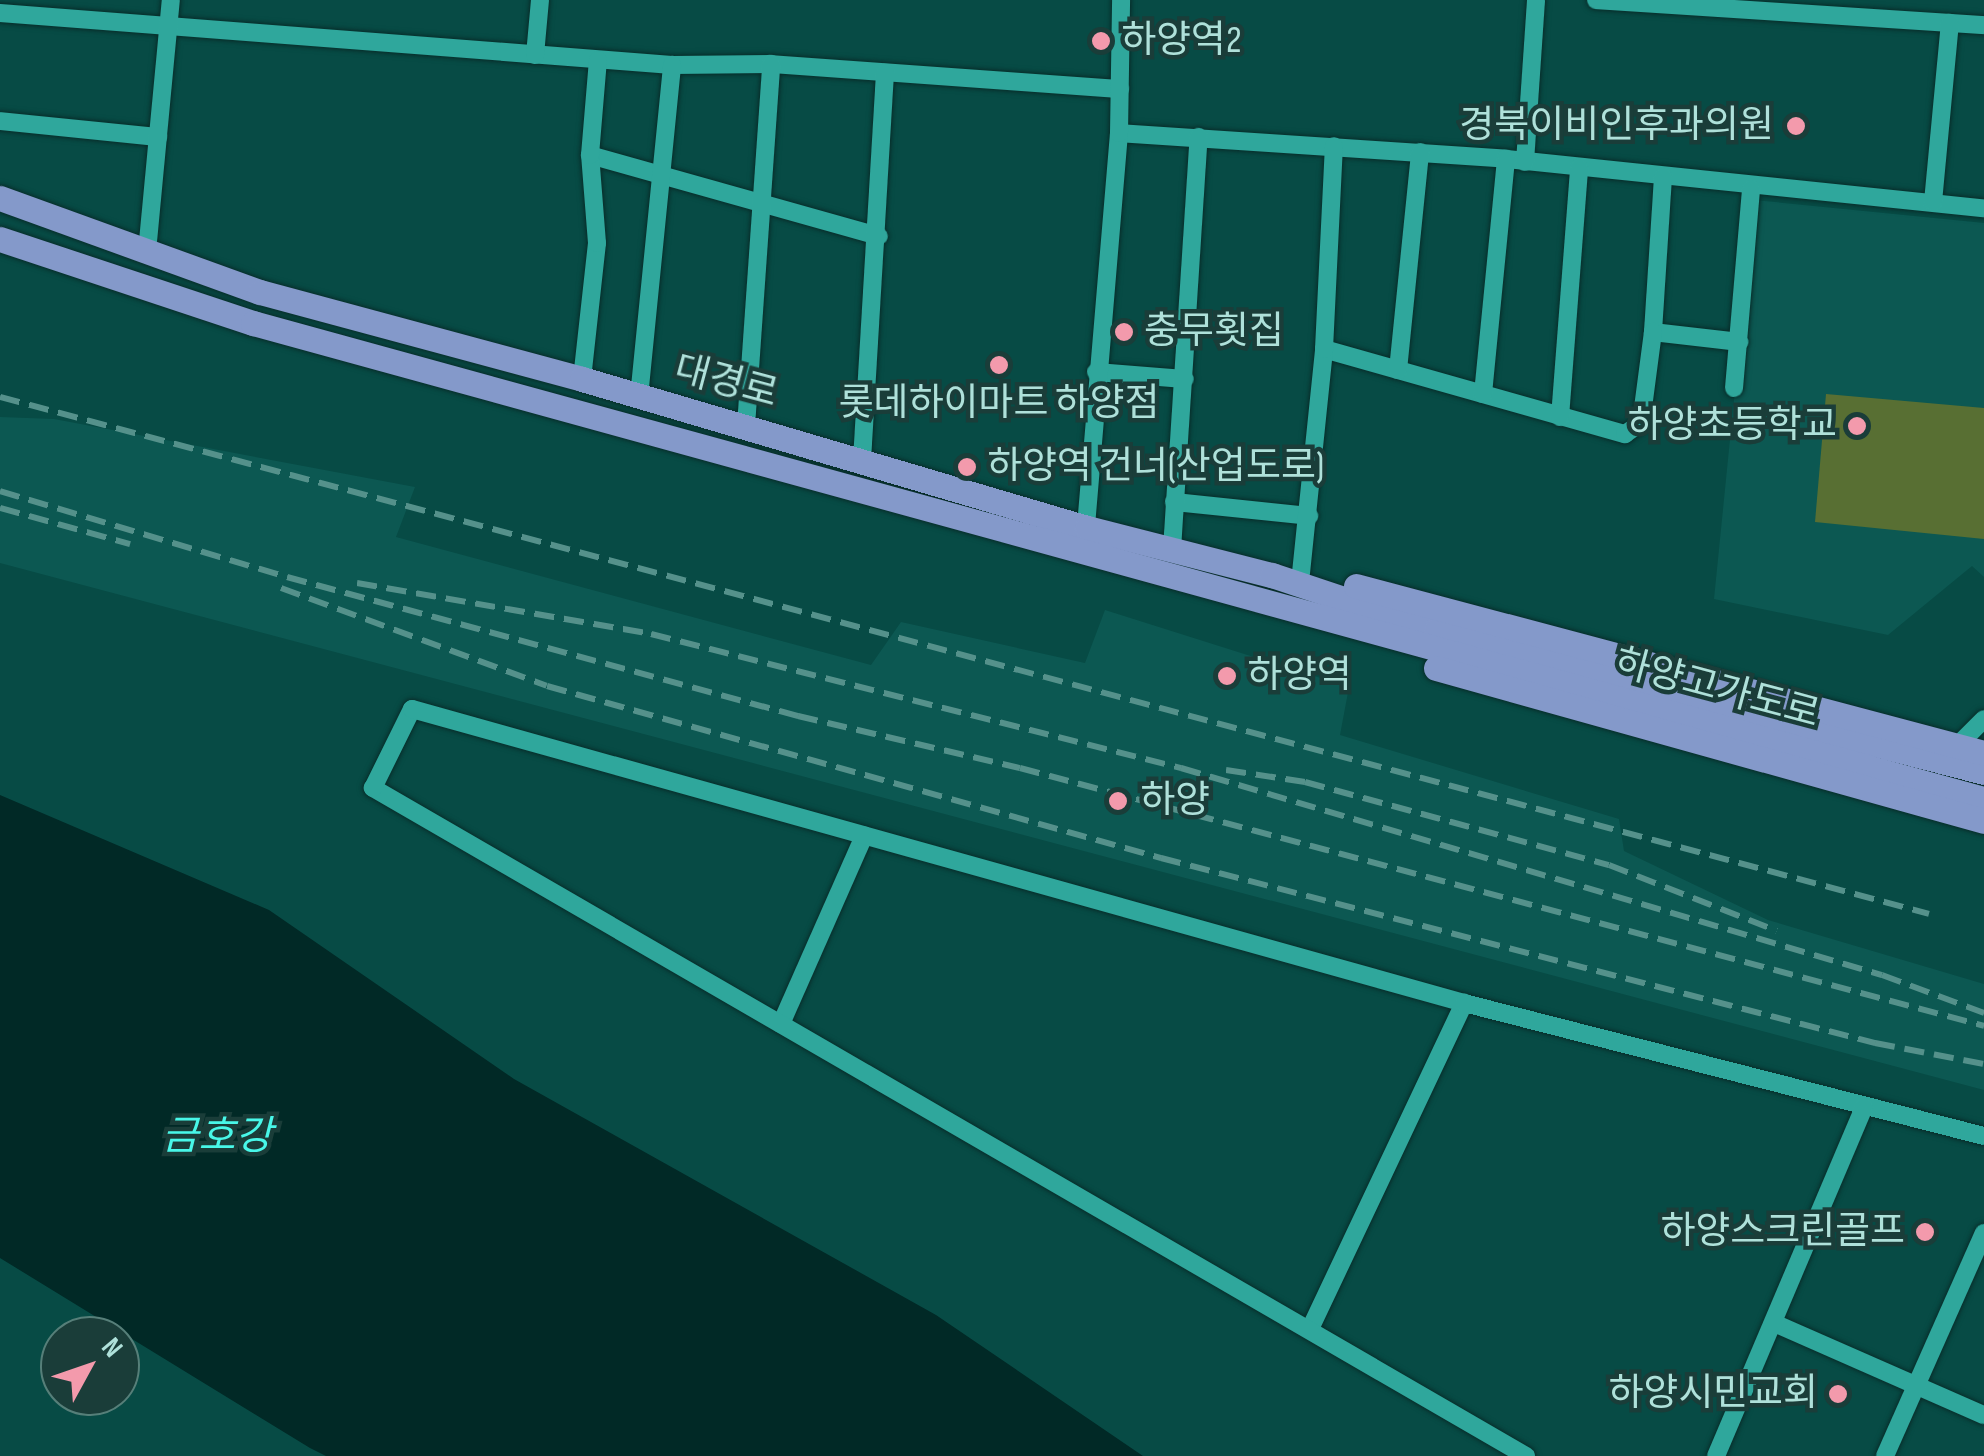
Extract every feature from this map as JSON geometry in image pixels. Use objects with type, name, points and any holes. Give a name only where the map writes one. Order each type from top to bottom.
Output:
[{"type":"main road","name":"대경로","points":[[0,198],[260,292],[582,378],[1087,528],[1272,575],[1433,640]]},
{"type":"main road","name":"대경로","points":[[0,240],[253,324],[1080,555],[1345,627],[1433,640]]},
{"type":"main road","points":[[1272,575],[1301,573],[1984,754]]},
{"type":"main road","points":[[1345,627],[1395,655],[1517,695],[1984,820]]},
{"type":"main road","name":"하양고가도로","points":[[1433,640],[1984,772]]},
{"type":"main road","name":"하양고가도로","points":[[1433,640],[1984,799]]},
{"type":"street","points":[[147,252],[170,0]]},
{"type":"street","points":[[535,54],[540,0]]},
{"type":"street","points":[[1080,555],[1087,528],[1096,372],[1119,132],[1122,0]]},
{"type":"street","points":[[1483,394],[1536,0]]},
{"type":"street","points":[[1596,0],[1984,25]]},
{"type":"street","points":[[0,14],[672,65],[771,64],[1120,89]]},
{"type":"street","points":[[1933,202],[1950,23]]},
{"type":"street","points":[[582,378],[597,242],[590,155],[598,60]]},
{"type":"street","points":[[746,426],[771,64]]},
{"type":"street","points":[[639,398],[672,65]]},
{"type":"street","points":[[862,460],[879,236],[885,73]]},
{"type":"street","points":[[0,122],[158,137]]},
{"type":"street","points":[[1119,132],[1515,160],[1751,189],[1984,208]]},
{"type":"street","points":[[1172,549],[1199,137]]},
{"type":"street","points":[[1301,573],[1324,348],[1334,146]]},
{"type":"street","points":[[1398,370],[1420,152]]},
{"type":"street","points":[[590,155],[764,208],[879,236]]},
{"type":"street","points":[[1560,416],[1579,168]]},
{"type":"street","points":[[1324,348],[1625,434],[1641,423],[1653,332],[1663,177]]},
{"type":"street","points":[[1734,388],[1751,189]]},
{"type":"street","points":[[1653,332],[1739,342]]},
{"type":"street","points":[[1096,372],[1185,379]]},
{"type":"street","points":[[1174,502],[1309,516]]},
{"type":"street","points":[[1526,1456],[373,788],[412,709],[1464,1003],[1984,1136]]},
{"type":"street","points":[[1957,746],[1984,720]]},
{"type":"street","points":[[781,1024],[864,836]]},
{"type":"street","points":[[1310,1329],[1464,1003]]},
{"type":"street","points":[[1716,1456],[1864,1107]]},
{"type":"street","points":[[1884,1456],[1984,1232]]},
{"type":"street","points":[[1774,1323],[1984,1415]]},
{"type":"shaded area","name":"하양초등학교","points":[[1754,200],[1984,223],[1984,577],[1972,566],[1888,635],[1714,599]]},
{"type":"shaded area","points":[[0,417],[54,419],[415,487],[396,537],[871,665],[901,622],[1085,663],[1105,610],[1349,687],[1340,735],[1619,819],[1624,851],[1768,920],[1984,984],[1984,1090],[0,563]]},
{"type":"green space","points":[[1826,394],[1984,408],[1984,539],[1815,522]]},
{"type":"water","name":"금호강","points":[[0,795],[269,910],[514,1079],[936,1315],[1143,1456],[326,1456],[140,1344],[140,1316],[95,1316],[0,1258]]},
{"type":"railway","points":[[0,397],[1929,914]]},
{"type":"railway","points":[[0,491],[287,577],[798,716],[1020,768],[1984,1026]]},
{"type":"railway","points":[[0,508],[130,544]]},
{"type":"railway","points":[[357,583],[651,634],[1181,768],[1882,975],[1984,1013]]},
{"type":"railway","points":[[281,588],[547,686],[1161,858],[1875,1043],[1984,1064]]},
{"type":"railway","points":[[1226,770],[1305,782],[1609,865],[1777,931]]},
{"type":"place","name":"하양역2","points":[[1101,41]]},
{"type":"place","name":"경북이비인후과의원","points":[[1796,126]]},
{"type":"place","name":"충무횟집","points":[[1124,332]]},
{"type":"place","name":"롯데하이마트 하양점","points":[[999,365]]},
{"type":"place","name":"하양초등학교","points":[[1857,426]]},
{"type":"place","name":"하양역 건너(산업도로)","points":[[967,467]]},
{"type":"place","name":"하양역","points":[[1227,676]]},
{"type":"place","name":"하양","points":[[1118,801]]},
{"type":"place","name":"하양스크린골프","points":[[1925,1232]]},
{"type":"place","name":"하양시민교회","points":[[1838,1394]]}]
